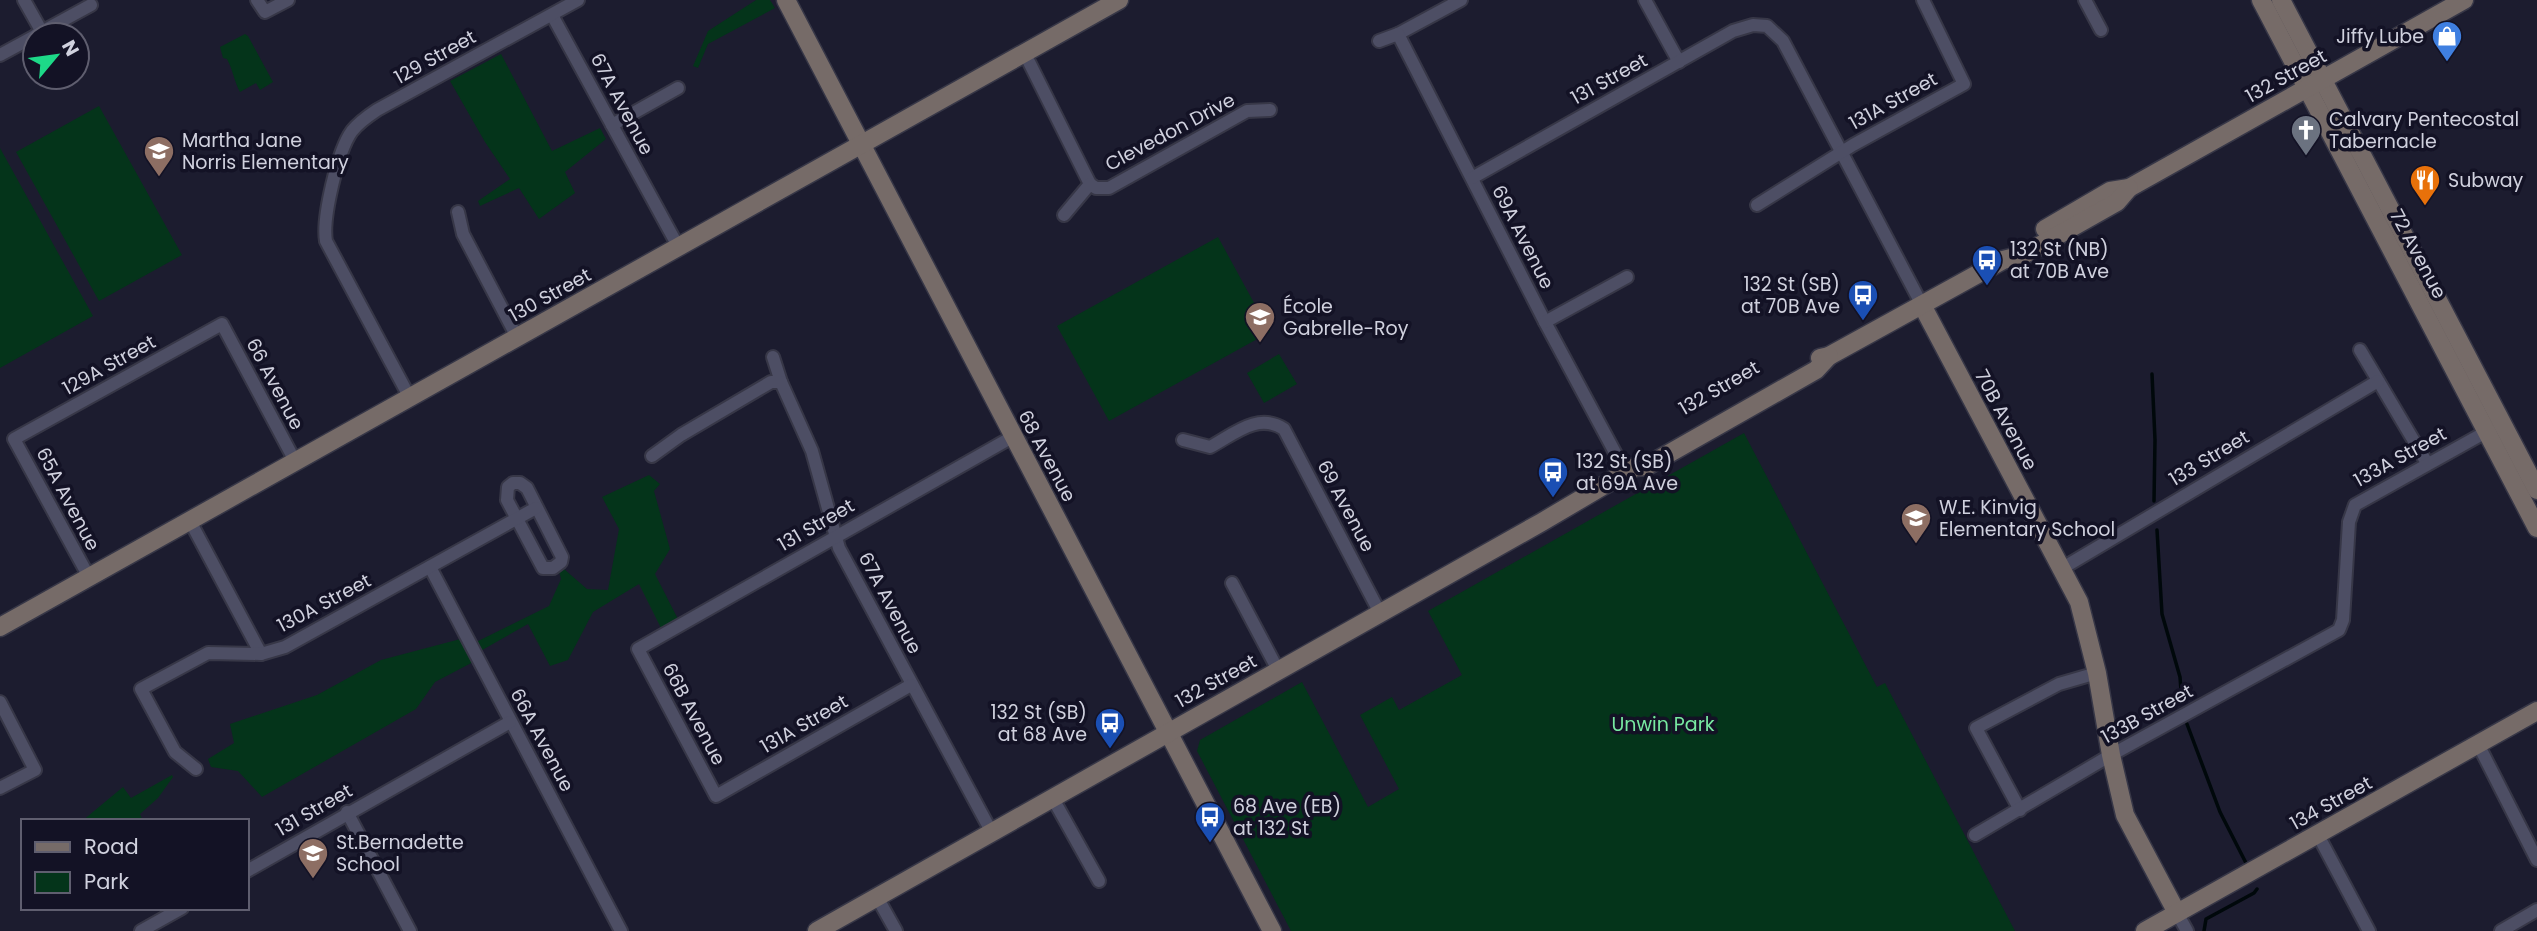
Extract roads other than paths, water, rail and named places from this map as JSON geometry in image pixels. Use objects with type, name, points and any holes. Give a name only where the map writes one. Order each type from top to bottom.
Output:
[{"type":"street","points":[[24,0],[33,21]]},
{"type":"street","points":[[257,0],[265,12],[288,0]]},
{"type":"street","name":"129 Street","points":[[410,398],[326,241],[326,220],[347,140],[366,117],[578,0]]},
{"type":"street","name":"68 Avenue","points":[[786,0],[1272,931]]},
{"type":"street","name":"130 Street","points":[[0,626],[1119,0]]},
{"type":"street","points":[[1379,41],[1398,34],[1461,0]]},
{"type":"street","points":[[1646,0],[1679,62]]},
{"type":"street","name":"131A Street","points":[[1756,205],[1964,84],[1923,0]]},
{"type":"street","points":[[2085,0],[2101,30]]},
{"type":"street","name":"72 Avenue","points":[[2261,0],[2315,83]]},
{"type":"street","name":"72 Avenue","points":[[2281,0],[2315,83],[2494,427],[2537,528]]},
{"type":"street","name":"132 Street","points":[[817,931],[1542,522],[1630,470],[1642,457],[1798,367],[1811,360],[1829,356],[1922,305],[2003,260],[2017,245],[2110,191],[2129,188],[2463,0]]},
{"type":"street","points":[[61,21],[90,5]]},
{"type":"street","name":"67A Avenue","points":[[552,15],[679,248]]},
{"type":"street","name":"131 Street","points":[[1472,177],[1733,31],[1753,25],[1767,26]]},
{"type":"street","name":"70B Avenue","points":[[1767,26],[1783,41],[2079,601],[2097,673],[2111,755],[2127,821],[2187,931]]},
{"type":"street","name":"69A Avenue","points":[[1398,34],[1545,322],[1630,470]]},
{"type":"street","points":[[0,55],[21,43]]},
{"type":"street","name":"Clevedon Drive","points":[[1024,54],[1090,184],[1096,188],[1109,188],[1247,111],[1270,110]]},
{"type":"street","points":[[612,125],[678,88]]},
{"type":"street","name":"Clevedon Drive","points":[[1064,215],[1090,184]]},
{"type":"street","points":[[458,212],[463,234],[517,337]]},
{"type":"street","points":[[1545,322],[1628,277]]},
{"type":"street","name":"129A Street","points":[[14,439],[222,324]]},
{"type":"street","name":"66 Avenue","points":[[222,324],[295,461]]},
{"type":"street","points":[[2360,350],[2427,463]]},
{"type":"street","name":"67A Avenue","points":[[773,357],[776,382],[812,451],[835,537],[911,685],[991,831]]},
{"type":"street","name":"133 Street","points":[[2061,569],[2378,381]]},
{"type":"street","points":[[652,456],[681,435],[776,382]]},
{"type":"street","name":"69 Avenue","points":[[1183,440],[1210,447],[1256,422],[1271,421],[1284,429],[1380,613]]},
{"type":"street","name":"72 Avenue","points":[[2494,427],[2537,489]]},
{"type":"street","name":"133A Street","points":[[2339,630],[2343,620],[2349,522],[2354,507],[2494,427]]},
{"type":"street","name":"131 Street","points":[[638,649],[1014,436]]},
{"type":"street","name":"65A Avenue","points":[[14,439],[89,577]]},
{"type":"street","points":[[513,483],[520,483],[527,488],[537,508],[562,557],[561,562],[554,568],[543,568],[507,500],[508,487],[513,483]]},
{"type":"street","name":"130A Street","points":[[196,769],[176,752],[142,689],[208,653],[261,654],[285,647],[537,508]]},
{"type":"street","points":[[190,521],[261,654]]},
{"type":"street","name":"66A Avenue","points":[[430,567],[621,931]]},
{"type":"street","points":[[1232,583],[1278,670]]},
{"type":"street","name":"133B Street","points":[[1975,835],[2111,755],[2339,630]]},
{"type":"street","name":"66B Avenue","points":[[638,649],[716,796]]},
{"type":"street","points":[[2020,810],[1976,728],[2059,684],[2097,673]]},
{"type":"street","name":"131A Street","points":[[716,796],[911,685]]},
{"type":"street","points":[[0,702],[35,770],[0,789]]},
{"type":"street","name":"134 Street","points":[[2145,931],[2537,711]]},
{"type":"street","name":"131 Street","points":[[248,870],[510,722]]},
{"type":"street","points":[[2478,744],[2537,860]]},
{"type":"street","points":[[1052,797],[1099,881]]},
{"type":"street","points":[[347,812],[410,931]]},
{"type":"street","points":[[2318,835],[2369,931]]},
{"type":"street","points":[[877,897],[896,931]]},
{"type":"street","points":[[141,931],[178,910]]},
{"type":"street","points":[[2501,931],[2537,911]]},
{"type":"waterway","points":[[2152,374],[2154,501]]},
{"type":"waterway","points":[[2157,530],[2162,614],[2180,677],[2182,703]]},
{"type":"waterway","points":[[2187,724],[2220,812],[2246,863]]},
{"type":"waterway","points":[[2204,931],[2206,919],[2257,889]]},
{"type":"place","name":"Jiffy Lube","points":[[2447,63]]},
{"type":"place","name":"Calvary Pentecostal Tabernacle","points":[[2306,157]]},
{"type":"place","name":"Martha Jane Norris Elementary","points":[[159,178]]},
{"type":"place","name":"Subway","points":[[2425,207]]},
{"type":"place","name":"132 St (NB) at 70B Ave","points":[[1987,287]]},
{"type":"place","name":"132 St (SB) at 70B Ave","points":[[1863,322]]},
{"type":"place","name":"École Gabrelle-Roy","points":[[1260,344]]},
{"type":"place","name":"132 St (SB) at 69A Ave","points":[[1553,499]]},
{"type":"place","name":"W.E. Kinvig Elementary School","points":[[1916,545]]},
{"type":"place","name":"132 St (SB) at 68 Ave","points":[[1110,750]]},
{"type":"place","name":"68 Ave (EB) at 132 St","points":[[1210,844]]},
{"type":"place","name":"St.Bernadette School","points":[[313,880]]},
{"type":"park label","name":"Unwin Park","points":[[1663,724]]}]
